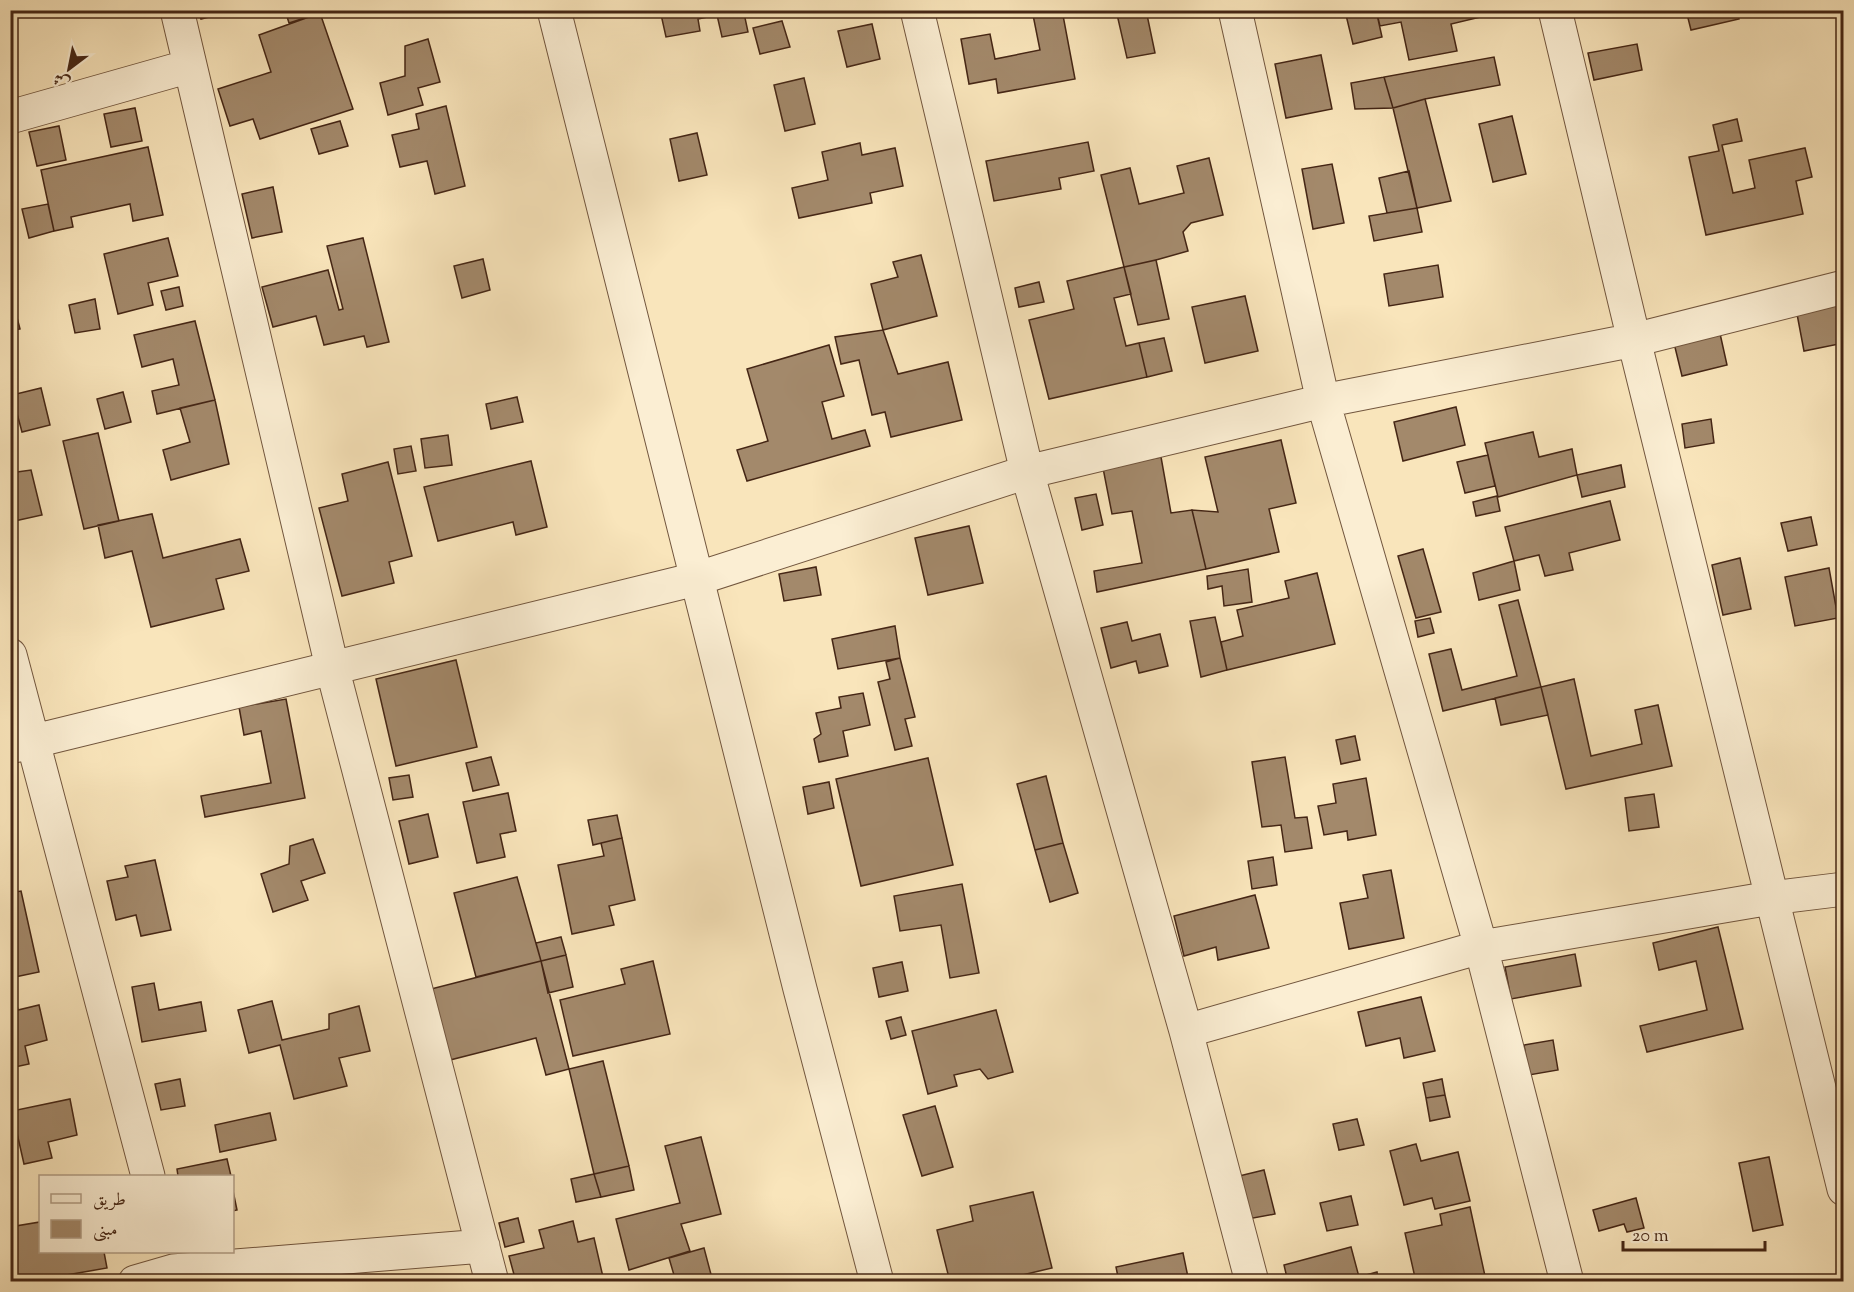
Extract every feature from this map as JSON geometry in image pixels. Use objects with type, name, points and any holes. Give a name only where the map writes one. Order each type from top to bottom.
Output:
[{"type":"street","points":[[177,10],[332,668],[492,1281]]},
{"type":"street","points":[[554,10],[794,966],[877,1281]]},
{"type":"street","points":[[917,10],[1027,472],[1186,1031],[1252,1281]]},
{"type":"street","points":[[1235,10],[1323,401],[1481,947],[1567,1281]]},
{"type":"street","points":[[1555,10],[1634,340],[1844,1189]]},
{"type":"street","points":[[10,117],[190,66]]},
{"type":"street","points":[[22,744],[696,579],[1027,472],[1323,401],[1634,340],[1844,287]]},
{"type":"street","points":[[10,655],[22,744],[148,1175]]},
{"type":"street","points":[[1186,1031],[1481,947],[1771,898],[1844,889]]},
{"type":"street","points":[[135,1281],[172,1268],[483,1246]]},
{"type":"building","points":[[198,10],[232,10],[232,11],[201,19]]},
{"type":"building","points":[[285,10],[319,10],[320,13],[289,23]]},
{"type":"building","points":[[634,10],[659,10],[635,15]]},
{"type":"building","points":[[660,10],[732,10],[733,15],[744,13],[748,32],[722,37],[717,15],[698,19],[700,31],[666,37]]},
{"type":"building","points":[[1032,10],[1062,10],[1075,79],[998,93],[996,79],[969,84],[961,39],[990,34],[995,59],[1040,50]]},
{"type":"building","points":[[1116,10],[1146,10],[1155,53],[1127,58]]},
{"type":"building","points":[[1376,10],[1488,10],[1489,15],[1451,24],[1457,51],[1409,60],[1401,22],[1380,26]]},
{"type":"building","points":[[1376,10],[1382,37],[1353,44],[1345,11]]},
{"type":"building","points":[[1686,10],[1737,10],[1739,19],[1691,30]]},
{"type":"building","points":[[320,13],[353,109],[260,139],[253,119],[230,126],[218,89],[271,72],[259,35]]},
{"type":"building","points":[[782,21],[790,47],[760,54],[753,28]]},
{"type":"building","points":[[872,24],[880,59],[847,67],[838,31]]},
{"type":"building","points":[[428,39],[440,82],[418,88],[423,105],[388,115],[380,83],[405,76],[405,46]]},
{"type":"building","points":[[1637,44],[1642,70],[1594,80],[1588,53]]},
{"type":"building","points":[[1321,55],[1332,109],[1286,118],[1275,64]]},
{"type":"building","points":[[1494,57],[1500,85],[1425,99],[1393,108],[1384,77]]},
{"type":"building","points":[[1384,77],[1393,108],[1355,109],[1351,83]]},
{"type":"building","points":[[804,78],[815,124],[785,131],[774,85]]},
{"type":"building","points":[[1425,99],[1451,201],[1417,208],[1393,108]]},
{"type":"building","points":[[446,106],[465,186],[435,194],[427,161],[400,167],[392,135],[419,129],[416,114]]},
{"type":"building","points":[[135,108],[142,141],[111,147],[104,114]]},
{"type":"building","points":[[1512,116],[1526,174],[1493,182],[1479,124]]},
{"type":"building","points":[[1737,119],[1742,141],[1722,145],[1733,193],[1755,188],[1749,160],[1805,148],[1812,177],[1796,181],[1803,214],[1706,235],[1689,157],[1719,151],[1713,125]]},
{"type":"building","points":[[340,121],[348,146],[319,154],[311,129]]},
{"type":"building","points":[[59,126],[66,160],[37,166],[29,132]]},
{"type":"building","points":[[697,133],[707,175],[679,181],[670,139]]},
{"type":"building","points":[[1088,142],[1094,171],[1059,178],[1061,189],[994,201],[986,161]]},
{"type":"building","points":[[860,143],[862,155],[895,148],[903,186],[870,193],[872,203],[799,218],[792,188],[828,180],[822,152]]},
{"type":"building","points":[[148,147],[163,215],[133,221],[130,204],[71,217],[73,227],[54,231],[41,170]]},
{"type":"building","points":[[1209,158],[1223,215],[1191,223],[1183,232],[1188,251],[1124,267],[1101,175],[1130,168],[1139,204],[1184,193],[1177,166]]},
{"type":"building","points":[[1332,164],[1344,223],[1313,229],[1302,169]]},
{"type":"building","points":[[1409,171],[1417,208],[1387,213],[1379,178]]},
{"type":"building","points":[[273,187],[282,232],[252,238],[242,194]]},
{"type":"building","points":[[48,204],[54,231],[29,238],[22,209]]},
{"type":"building","points":[[1417,208],[1422,232],[1374,241],[1369,216]]},
{"type":"building","points":[[168,238],[178,276],[148,283],[153,305],[118,314],[104,254]]},
{"type":"building","points":[[363,238],[389,342],[367,347],[364,336],[324,345],[316,316],[273,327],[262,287],[328,270],[339,310],[343,309],[327,246]]},
{"type":"building","points":[[921,255],[937,316],[883,330],[871,284],[898,277],[893,262]]},
{"type":"building","points":[[483,259],[490,290],[462,298],[454,266]]},
{"type":"building","points":[[1156,260],[1169,319],[1138,325],[1124,267]]},
{"type":"building","points":[[1438,265],[1443,297],[1389,306],[1384,274]]},
{"type":"building","points":[[1124,267],[1131,294],[1114,298],[1126,346],[1139,343],[1147,377],[1049,399],[1029,320],[1074,309],[1067,281]]},
{"type":"building","points":[[1039,282],[1044,302],[1019,307],[1015,288]]},
{"type":"building","points":[[179,287],[183,306],[166,310],[161,291]]},
{"type":"building","points":[[10,291],[20,329],[10,331]]},
{"type":"building","points":[[1245,296],[1258,351],[1205,363],[1192,307]]},
{"type":"building","points":[[95,299],[100,329],[75,333],[69,305]]},
{"type":"building","points":[[1843,304],[1844,343],[1804,351],[1797,314]]},
{"type":"building","points":[[195,321],[215,400],[157,414],[152,391],[179,385],[173,359],[142,367],[134,335]]},
{"type":"building","points":[[1719,329],[1727,365],[1682,376],[1673,339]]},
{"type":"building","points":[[883,330],[898,374],[948,362],[962,420],[891,437],[885,412],[872,415],[859,360],[841,364],[835,337]]},
{"type":"building","points":[[1164,338],[1172,371],[1147,377],[1139,343]]},
{"type":"building","points":[[829,345],[844,396],[822,402],[832,439],[865,430],[870,446],[747,481],[737,450],[768,441],[747,369]]},
{"type":"building","points":[[41,388],[50,425],[22,432],[12,395]]},
{"type":"building","points":[[123,392],[131,422],[105,429],[97,399]]},
{"type":"building","points":[[517,397],[523,422],[491,429],[486,404]]},
{"type":"building","points":[[215,400],[229,464],[171,480],[163,450],[190,442],[180,408]]},
{"type":"building","points":[[1456,407],[1465,445],[1403,461],[1394,422]]},
{"type":"building","points":[[1711,419],[1714,443],[1685,448],[1682,424]]},
{"type":"building","points":[[1533,432],[1539,457],[1572,449],[1577,475],[1498,497],[1485,443]]},
{"type":"building","points":[[98,433],[119,521],[84,529],[63,441]]},
{"type":"building","points":[[448,435],[452,465],[425,468],[421,439]]},
{"type":"building","points":[[1281,440],[1296,503],[1269,509],[1279,552],[1206,569],[1192,510],[1218,512],[1205,457]]},
{"type":"building","points":[[411,446],[416,471],[398,474],[394,449]]},
{"type":"building","points":[[1488,455],[1495,486],[1465,493],[1457,462]]},
{"type":"building","points":[[1161,457],[1171,513],[1192,510],[1206,569],[1097,592],[1094,571],[1142,563],[1132,511],[1112,514],[1103,468]]},
{"type":"building","points":[[531,461],[547,527],[516,535],[513,522],[438,541],[424,487]]},
{"type":"building","points":[[388,462],[412,556],[389,562],[394,583],[342,596],[319,508],[348,501],[342,474]]},
{"type":"building","points":[[1621,465],[1625,487],[1582,497],[1577,475]]},
{"type":"building","points":[[31,470],[42,515],[10,522],[10,473]]},
{"type":"building","points":[[1096,494],[1103,525],[1082,530],[1075,498]]},
{"type":"building","points":[[1497,496],[1500,511],[1476,516],[1473,502]]},
{"type":"building","points":[[1610,501],[1620,540],[1569,553],[1573,570],[1545,576],[1539,555],[1514,561],[1505,527]]},
{"type":"building","points":[[152,514],[163,558],[240,539],[249,571],[216,579],[224,609],[151,627],[132,551],[105,558],[98,525]]},
{"type":"building","points":[[1811,517],[1817,545],[1788,551],[1781,523]]},
{"type":"building","points":[[969,526],[983,583],[928,595],[915,538]]},
{"type":"building","points":[[1423,549],[1441,612],[1416,618],[1398,556]]},
{"type":"building","points":[[1740,558],[1751,609],[1723,615],[1712,565]]},
{"type":"building","points":[[1514,561],[1520,590],[1479,600],[1473,573]]},
{"type":"building","points":[[816,567],[821,595],[784,601],[779,574]]},
{"type":"building","points":[[1829,568],[1838,618],[1795,626],[1785,577]]},
{"type":"building","points":[[1248,569],[1252,602],[1224,606],[1222,586],[1208,589],[1207,576]]},
{"type":"building","points":[[1317,573],[1335,644],[1227,670],[1221,642],[1243,636],[1237,610],[1289,598],[1285,581]]},
{"type":"building","points":[[1518,600],[1541,687],[1443,711],[1429,654],[1451,649],[1462,690],[1517,676],[1499,605]]},
{"type":"building","points":[[1215,617],[1227,670],[1201,677],[1190,621]]},
{"type":"building","points":[[1430,618],[1434,633],[1418,637],[1415,621]]},
{"type":"building","points":[[1127,622],[1132,641],[1160,634],[1168,666],[1139,673],[1136,661],[1111,668],[1101,628]]},
{"type":"building","points":[[895,626],[900,658],[838,669],[832,639]]},
{"type":"building","points":[[900,658],[915,717],[905,719],[912,746],[895,750],[878,682],[890,679],[886,662]]},
{"type":"building","points":[[456,660],[477,747],[396,766],[376,679]]},
{"type":"building","points":[[1574,679],[1591,756],[1642,744],[1635,710],[1658,705],[1672,766],[1566,789],[1541,687]]},
{"type":"building","points":[[1541,687],[1548,715],[1501,725],[1495,698]]},
{"type":"building","points":[[863,693],[870,725],[843,731],[848,756],[819,762],[814,739],[821,734],[816,713],[841,708],[839,697]]},
{"type":"building","points":[[286,699],[305,798],[205,817],[201,796],[271,783],[261,731],[244,735],[239,707]]},
{"type":"building","points":[[1355,736],[1360,760],[1341,764],[1336,740]]},
{"type":"building","points":[[491,757],[499,785],[473,791],[466,763]]},
{"type":"building","points":[[1285,757],[1295,818],[1307,817],[1312,848],[1285,852],[1281,825],[1262,827],[1252,762]]},
{"type":"building","points":[[928,758],[953,865],[861,886],[836,779]]},
{"type":"building","points":[[409,775],[413,797],[393,800],[389,778]]},
{"type":"building","points":[[1046,776],[1063,843],[1035,850],[1017,784]]},
{"type":"building","points":[[1366,778],[1376,835],[1348,840],[1347,831],[1324,835],[1318,806],[1336,803],[1333,784]]},
{"type":"building","points":[[829,782],[834,808],[808,814],[803,787]]},
{"type":"building","points":[[508,793],[516,831],[500,834],[505,857],[477,863],[463,802]]},
{"type":"building","points":[[1654,794],[1659,827],[1629,831],[1625,798]]},
{"type":"building","points":[[428,814],[438,857],[409,864],[399,821]]},
{"type":"building","points":[[617,815],[622,838],[593,845],[588,820]]},
{"type":"building","points":[[622,838],[635,900],[609,906],[614,925],[572,934],[558,865],[604,856],[601,843]]},
{"type":"building","points":[[313,839],[325,873],[301,881],[308,900],[273,912],[261,874],[289,864],[290,846]]},
{"type":"building","points":[[1063,843],[1078,893],[1050,902],[1035,850]]},
{"type":"building","points":[[1273,857],[1277,885],[1252,889],[1248,861]]},
{"type":"building","points":[[155,860],[171,930],[141,936],[136,915],[116,920],[107,881],[128,877],[125,866]]},
{"type":"building","points":[[1391,870],[1404,938],[1349,949],[1340,903],[1368,898],[1363,875]]},
{"type":"building","points":[[517,877],[541,961],[476,977],[454,893]]},
{"type":"building","points":[[962,884],[979,973],[950,978],[941,925],[900,931],[894,896]]},
{"type":"building","points":[[21,891],[39,972],[10,978],[10,893]]},
{"type":"building","points":[[1255,895],[1269,948],[1218,960],[1216,947],[1184,956],[1174,916]]},
{"type":"building","points":[[1718,927],[1743,1029],[1647,1052],[1640,1026],[1707,1010],[1696,961],[1659,970],[1653,943]]},
{"type":"building","points":[[561,937],[566,955],[541,961],[536,943]]},
{"type":"building","points":[[1575,954],[1581,986],[1511,999],[1505,967]]},
{"type":"building","points":[[566,955],[573,987],[548,993],[541,961]]},
{"type":"building","points":[[541,961],[569,1069],[546,1075],[536,1038],[450,1060],[431,989]]},
{"type":"building","points":[[653,961],[670,1034],[573,1056],[560,1000],[625,984],[621,969]]},
{"type":"building","points":[[902,962],[908,991],[879,997],[873,968]]},
{"type":"building","points":[[154,983],[159,1010],[201,1002],[206,1031],[142,1042],[132,987]]},
{"type":"building","points":[[1421,997],[1435,1051],[1404,1058],[1400,1038],[1366,1046],[1358,1012]]},
{"type":"building","points":[[272,1001],[282,1040],[329,1029],[329,1014],[359,1006],[370,1051],[339,1058],[347,1086],[294,1099],[280,1045],[249,1053],[238,1010]]},
{"type":"building","points":[[16,1002],[18,1010],[39,1005],[47,1040],[25,1046],[29,1064],[10,1068],[10,1004]]},
{"type":"building","points":[[996,1010],[1013,1072],[988,1079],[980,1069],[954,1075],[957,1086],[928,1094],[912,1031]]},
{"type":"building","points":[[901,1017],[906,1035],[891,1039],[886,1021]]},
{"type":"building","points":[[1553,1040],[1558,1070],[1529,1075],[1524,1045]]},
{"type":"building","points":[[603,1061],[629,1166],[594,1174],[569,1069]]},
{"type":"building","points":[[180,1079],[185,1106],[161,1110],[155,1084]]},
{"type":"building","points":[[1442,1079],[1445,1095],[1426,1098],[1423,1083]]},
{"type":"building","points":[[1445,1095],[1450,1117],[1430,1121],[1426,1098]]},
{"type":"building","points":[[70,1099],[77,1135],[48,1142],[52,1158],[24,1164],[12,1111]]},
{"type":"building","points":[[935,1106],[953,1167],[922,1176],[903,1115]]},
{"type":"building","points":[[270,1113],[276,1140],[220,1152],[215,1125]]},
{"type":"building","points":[[1357,1119],[1364,1145],[1339,1150],[1333,1124]]},
{"type":"building","points":[[701,1137],[721,1214],[681,1224],[690,1251],[629,1270],[616,1219],[680,1203],[665,1146]]},
{"type":"building","points":[[1416,1144],[1421,1161],[1458,1152],[1470,1201],[1435,1209],[1432,1198],[1404,1205],[1390,1151]]},
{"type":"building","points":[[1769,1157],[1783,1225],[1753,1231],[1739,1163]]},
{"type":"building","points":[[227,1159],[231,1175],[178,1175],[177,1169]]},
{"type":"building","points":[[629,1166],[634,1190],[601,1197],[594,1174]]},
{"type":"building","points":[[1264,1170],[1275,1214],[1248,1219],[1239,1176]]},
{"type":"building","points":[[594,1174],[601,1197],[576,1202],[571,1179]]},
{"type":"building","points":[[1033,1192],[1052,1268],[992,1282],[950,1282],[937,1230],[973,1221],[970,1206]]},
{"type":"building","points":[[1351,1196],[1358,1225],[1327,1231],[1320,1203]]},
{"type":"building","points":[[1636,1198],[1644,1228],[1627,1232],[1624,1224],[1599,1231],[1593,1210]]},
{"type":"building","points":[[1470,1207],[1485,1276],[1461,1282],[1416,1282],[1405,1233],[1442,1225],[1440,1214]]},
{"type":"building","points":[[518,1218],[524,1242],[505,1247],[499,1223]]},
{"type":"building","points":[[573,1221],[578,1242],[594,1238],[603,1277],[585,1282],[516,1282],[509,1256],[544,1248],[539,1230]]},
{"type":"building","points":[[39,1222],[39,1253],[104,1253],[107,1268],[26,1282],[10,1282],[10,1227]]},
{"type":"building","points":[[1351,1247],[1359,1277],[1377,1272],[1379,1282],[1288,1282],[1284,1265]]},
{"type":"building","points":[[704,1248],[713,1282],[676,1282],[669,1258]]},
{"type":"building","points":[[1183,1253],[1189,1282],[1119,1282],[1116,1267]]}]
